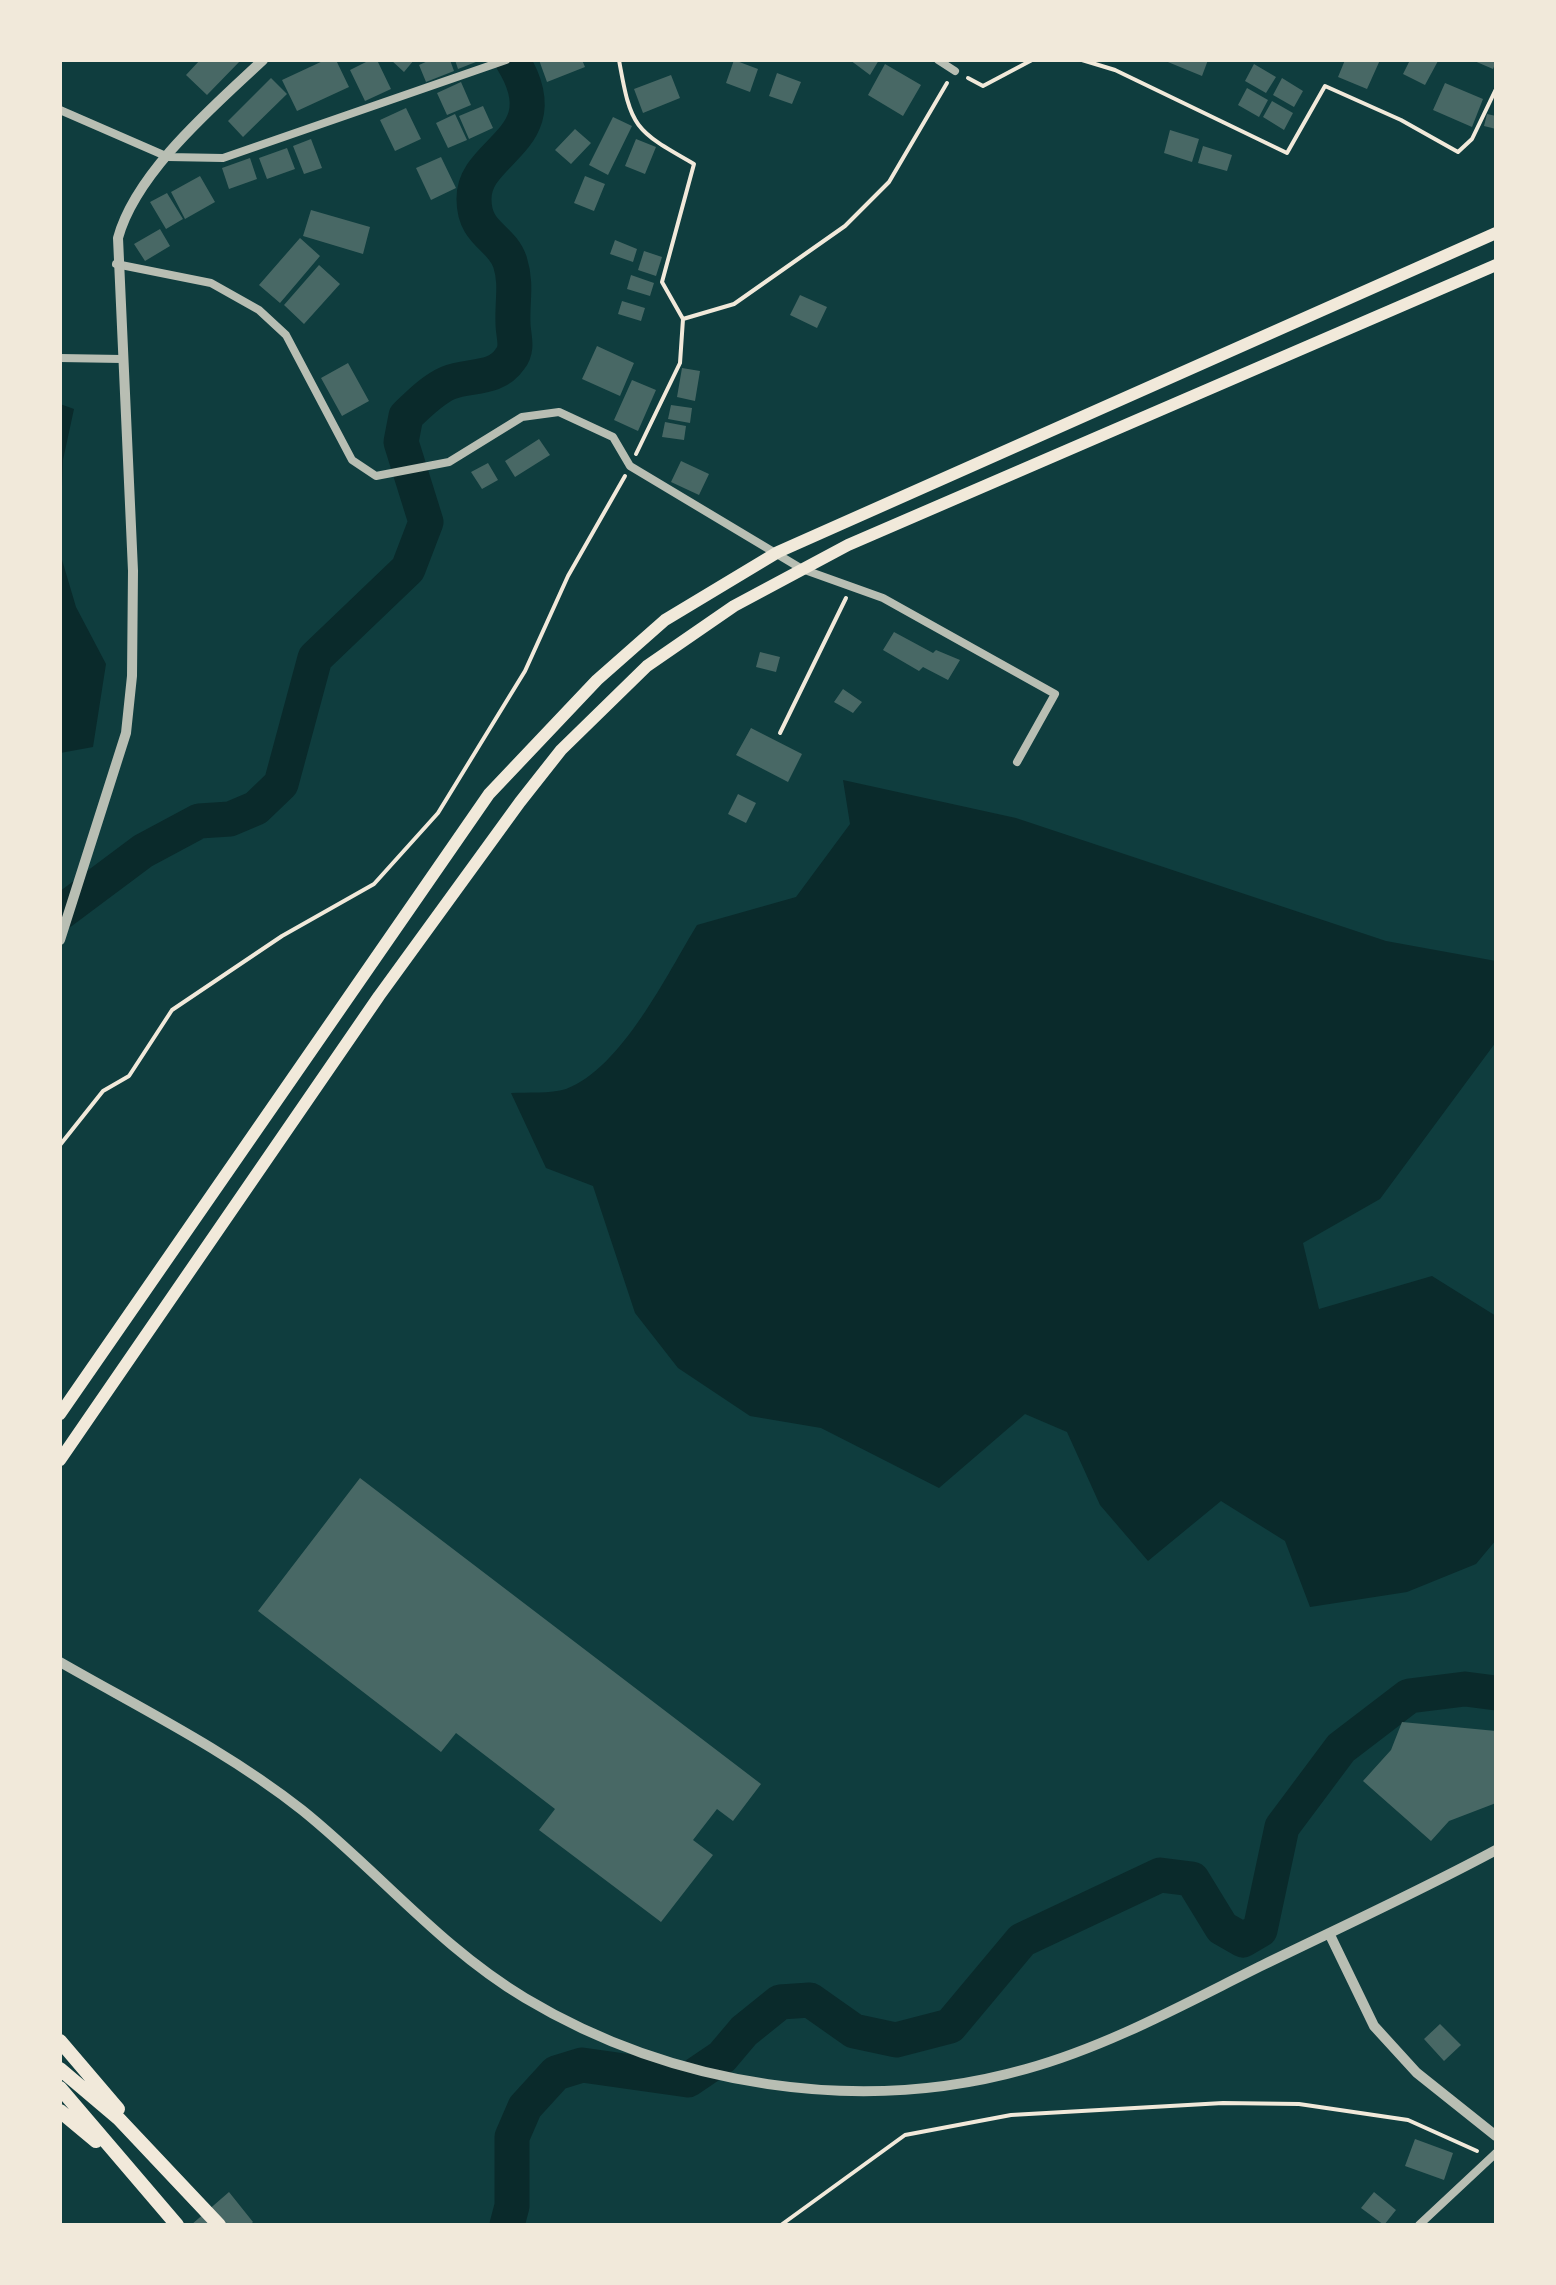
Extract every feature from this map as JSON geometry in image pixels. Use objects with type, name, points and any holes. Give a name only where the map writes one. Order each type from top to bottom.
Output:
[{"type":"highway","points":[[60,2041],[219,2225]]},
{"type":"highway","points":[[60,2069],[169,2168]]},
{"type":"highway","points":[[60,2088],[177,2225]]},
{"type":"highway","points":[[60,2111],[147,2190]]},
{"type":"main road","points":[[60,1414],[489,794],[597,680],[665,620],[778,552],[1496,234]]},
{"type":"main road","points":[[60,1460],[379,996],[561,750],[647,666],[734,606],[848,545],[1496,264]]},
{"type":"street","points":[[60,940],[126,734],[132,676],[133,571],[116,264],[125,212],[168,157],[263,60]]},
{"type":"street","points":[[60,110],[168,157],[224,158],[506,60]]},
{"type":"street","points":[[938,60],[954,71]]},
{"type":"street","points":[[116,264],[211,283],[260,310],[286,335],[352,460],[376,476],[449,462],[522,417],[559,412],[613,437],[630,466],[802,569],[883,598],[1055,694],[1017,762]]},
{"type":"street","points":[[60,358],[122,359]]},
{"type":"street","points":[[60,1662],[256,1775],[305,1813],[469,1960],[526,1998],[617,2046],[737,2079],[887,2091],[959,2083],[1025,2069],[1152,2019],[1496,1850]]},
{"type":"street","points":[[1328,1934],[1374,2026],[1417,2073],[1496,2136]]},
{"type":"street","points":[[1423,2224],[1494,2156]]},
{"type":"path","points":[[60,1145],[103,1092],[129,1076],[172,1010],[282,936],[374,884],[438,813],[525,671],[568,576],[630,466],[680,363],[683,319],[662,282],[694,164],[649,139],[629,115],[619,60]]},
{"type":"path","points":[[683,319],[734,304],[845,226],[889,182],[954,71],[984,86],[1032,60]]},
{"type":"path","points":[[1082,60],[1115,70],[1288,153],[1325,86],[1402,120],[1458,152],[1472,139],[1496,89]]},
{"type":"path","points":[[780,733],[852,586]]},
{"type":"path","points":[[781,2225],[905,2135],[1011,2115],[1224,2103],[1299,2104],[1408,2120],[1494,2156]]},
{"type":"water","points":[[60,404],[74,409],[63,460],[60,539]]},
{"type":"water","points":[[60,553],[76,607],[106,664],[93,747],[60,753]]},
{"type":"water","points":[[843,780],[1016,818],[1386,941],[1496,961],[1496,1042],[1380,1199],[1303,1243],[1319,1309],[1432,1276],[1496,1316],[1496,1540],[1476,1564],[1407,1592],[1310,1607],[1285,1541],[1221,1501],[1148,1561],[1100,1505],[1067,1432],[1025,1414],[939,1488],[821,1428],[750,1416],[678,1368],[635,1313],[593,1186],[546,1168],[511,1093],[566,1089],[606,1061],[641,1018],[697,925],[796,897],[850,824]]},
{"type":"building","points":[[200,60],[241,60],[207,95],[186,75]]},
{"type":"building","points":[[325,60],[336,60],[349,87],[297,111],[282,80]]},
{"type":"building","points":[[377,60],[391,89],[365,101],[350,70]]},
{"type":"building","points":[[391,60],[414,60],[404,72]]},
{"type":"building","points":[[430,60],[450,60],[454,71],[426,82],[419,65]]},
{"type":"building","points":[[455,60],[481,60],[458,69]]},
{"type":"building","points":[[539,60],[582,60],[585,67],[547,82]]},
{"type":"building","points":[[734,60],[758,69],[750,92],[726,83]]},
{"type":"building","points":[[850,60],[879,60],[870,75]]},
{"type":"building","points":[[1163,60],[1208,60],[1202,76]]},
{"type":"building","points":[[1345,60],[1380,60],[1367,89],[1338,77]]},
{"type":"building","points":[[1410,60],[1438,61],[1425,85],[1403,74]]},
{"type":"building","points":[[1472,60],[1496,60],[1496,62],[1493,69]]},
{"type":"building","points":[[885,64],[921,85],[903,116],[868,95]]},
{"type":"building","points":[[1254,64],[1276,77],[1266,93],[1245,81]]},
{"type":"building","points":[[777,73],[801,82],[792,104],[769,96]]},
{"type":"building","points":[[671,75],[680,98],[643,113],[634,89]]},
{"type":"building","points":[[271,78],[287,94],[243,137],[228,121]]},
{"type":"building","points":[[1282,78],[1303,91],[1294,107],[1273,95]]},
{"type":"building","points":[[461,82],[471,105],[447,115],[437,93]]},
{"type":"building","points":[[1445,83],[1483,99],[1472,127],[1433,110]]},
{"type":"building","points":[[1247,88],[1268,100],[1259,117],[1238,105]]},
{"type":"building","points":[[1272,101],[1293,113],[1284,130],[1263,117]]},
{"type":"building","points":[[483,106],[493,128],[469,139],[459,116]]},
{"type":"building","points":[[406,108],[421,139],[395,151],[380,120]]},
{"type":"building","points":[[455,114],[467,140],[448,148],[436,123]]},
{"type":"building","points":[[1487,114],[1496,116],[1496,129],[1484,126]]},
{"type":"building","points":[[613,117],[632,126],[608,175],[589,165]]},
{"type":"building","points":[[575,129],[591,143],[571,164],[555,150]]},
{"type":"building","points":[[1170,130],[1199,139],[1192,162],[1164,153]]},
{"type":"building","points":[[311,139],[322,168],[304,174],[293,146]]},
{"type":"building","points":[[636,139],[656,147],[645,174],[625,166]]},
{"type":"building","points":[[1203,146],[1232,155],[1227,171],[1198,163]]},
{"type":"building","points":[[287,148],[295,169],[267,179],[259,158]]},
{"type":"building","points":[[441,157],[456,188],[431,200],[416,168]]},
{"type":"building","points":[[250,158],[257,179],[229,189],[222,168]]},
{"type":"building","points":[[200,176],[215,202],[185,219],[171,192]]},
{"type":"building","points":[[585,176],[605,184],[594,211],[574,203]]},
{"type":"building","points":[[167,193],[183,219],[166,229],[150,202]]},
{"type":"building","points":[[311,210],[370,227],[363,254],[303,236]]},
{"type":"building","points":[[160,229],[170,246],[145,261],[134,244]]},
{"type":"building","points":[[300,238],[320,256],[280,303],[259,285]]},
{"type":"building","points":[[615,240],[637,249],[633,262],[610,254]]},
{"type":"building","points":[[644,251],[662,257],[656,276],[638,270]]},
{"type":"building","points":[[319,265],[340,284],[304,324],[284,305]]},
{"type":"building","points":[[631,275],[654,283],[650,296],[627,289]]},
{"type":"building","points":[[800,295],[827,307],[817,328],[790,315]]},
{"type":"building","points":[[622,301],[645,308],[641,321],[618,314]]},
{"type":"building","points":[[597,346],[634,363],[620,396],[582,379]]},
{"type":"building","points":[[348,363],[369,401],[342,416],[321,378]]},
{"type":"building","points":[[682,368],[700,371],[695,401],[677,397]]},
{"type":"building","points":[[632,380],[656,390],[638,431],[614,420]]},
{"type":"building","points":[[671,405],[692,408],[690,423],[668,419]]},
{"type":"building","points":[[665,422],[686,426],[684,440],[662,437]]},
{"type":"building","points":[[539,439],[550,455],[515,477],[505,461]]},
{"type":"building","points":[[681,461],[709,474],[699,495],[671,482]]},
{"type":"building","points":[[488,463],[498,480],[482,489],[471,472]]},
{"type":"building","points":[[894,632],[933,653],[936,650],[960,660],[948,680],[923,667],[919,671],[883,650]]},
{"type":"building","points":[[760,652],[780,657],[776,672],[756,667]]},
{"type":"building","points":[[843,689],[862,702],[853,713],[834,702]]},
{"type":"building","points":[[751,728],[802,754],[788,782],[736,755]]},
{"type":"building","points":[[738,794],[756,803],[746,823],[728,814]]},
{"type":"building","points":[[360,1478],[761,1784],[733,1821],[717,1809],[693,1840],[713,1855],[661,1922],[539,1830],[555,1809],[456,1733],[441,1752],[258,1611]]},
{"type":"building","points":[[1402,1722],[1496,1731],[1496,1803],[1449,1821],[1431,1841],[1363,1781],[1391,1750]]},
{"type":"building","points":[[1440,2024],[1461,2045],[1444,2061],[1424,2039]]},
{"type":"building","points":[[1415,2139],[1453,2153],[1444,2180],[1405,2166]]},
{"type":"building","points":[[229,2192],[253,2222],[250,2225],[191,2225]]},
{"type":"building","points":[[1374,2192],[1396,2210],[1384,2225],[1361,2208]]},
{"type":"waterway","points":[[60,913],[143,851],[199,821],[230,819],[256,808],[281,784],[315,658],[408,569],[426,522],[401,442],[406,416],[448,383],[497,371],[514,351],[510,262],[478,220],[474,199],[477,182],[522,126],[527,108],[525,87],[512,60]]},
{"type":"waterway","points":[[507,2225],[512,2206],[512,2137],[525,2107],[556,2073],[582,2065],[688,2080],[722,2057],[744,2031],[780,2002],[810,2000],[854,2031],[896,2040],[950,2026],[1022,1940],[1160,1875],[1192,1879],[1222,1928],[1243,1940],[1260,1930],[1282,1827],[1341,1748],[1409,1696],[1465,1689],[1496,1693]]}]
